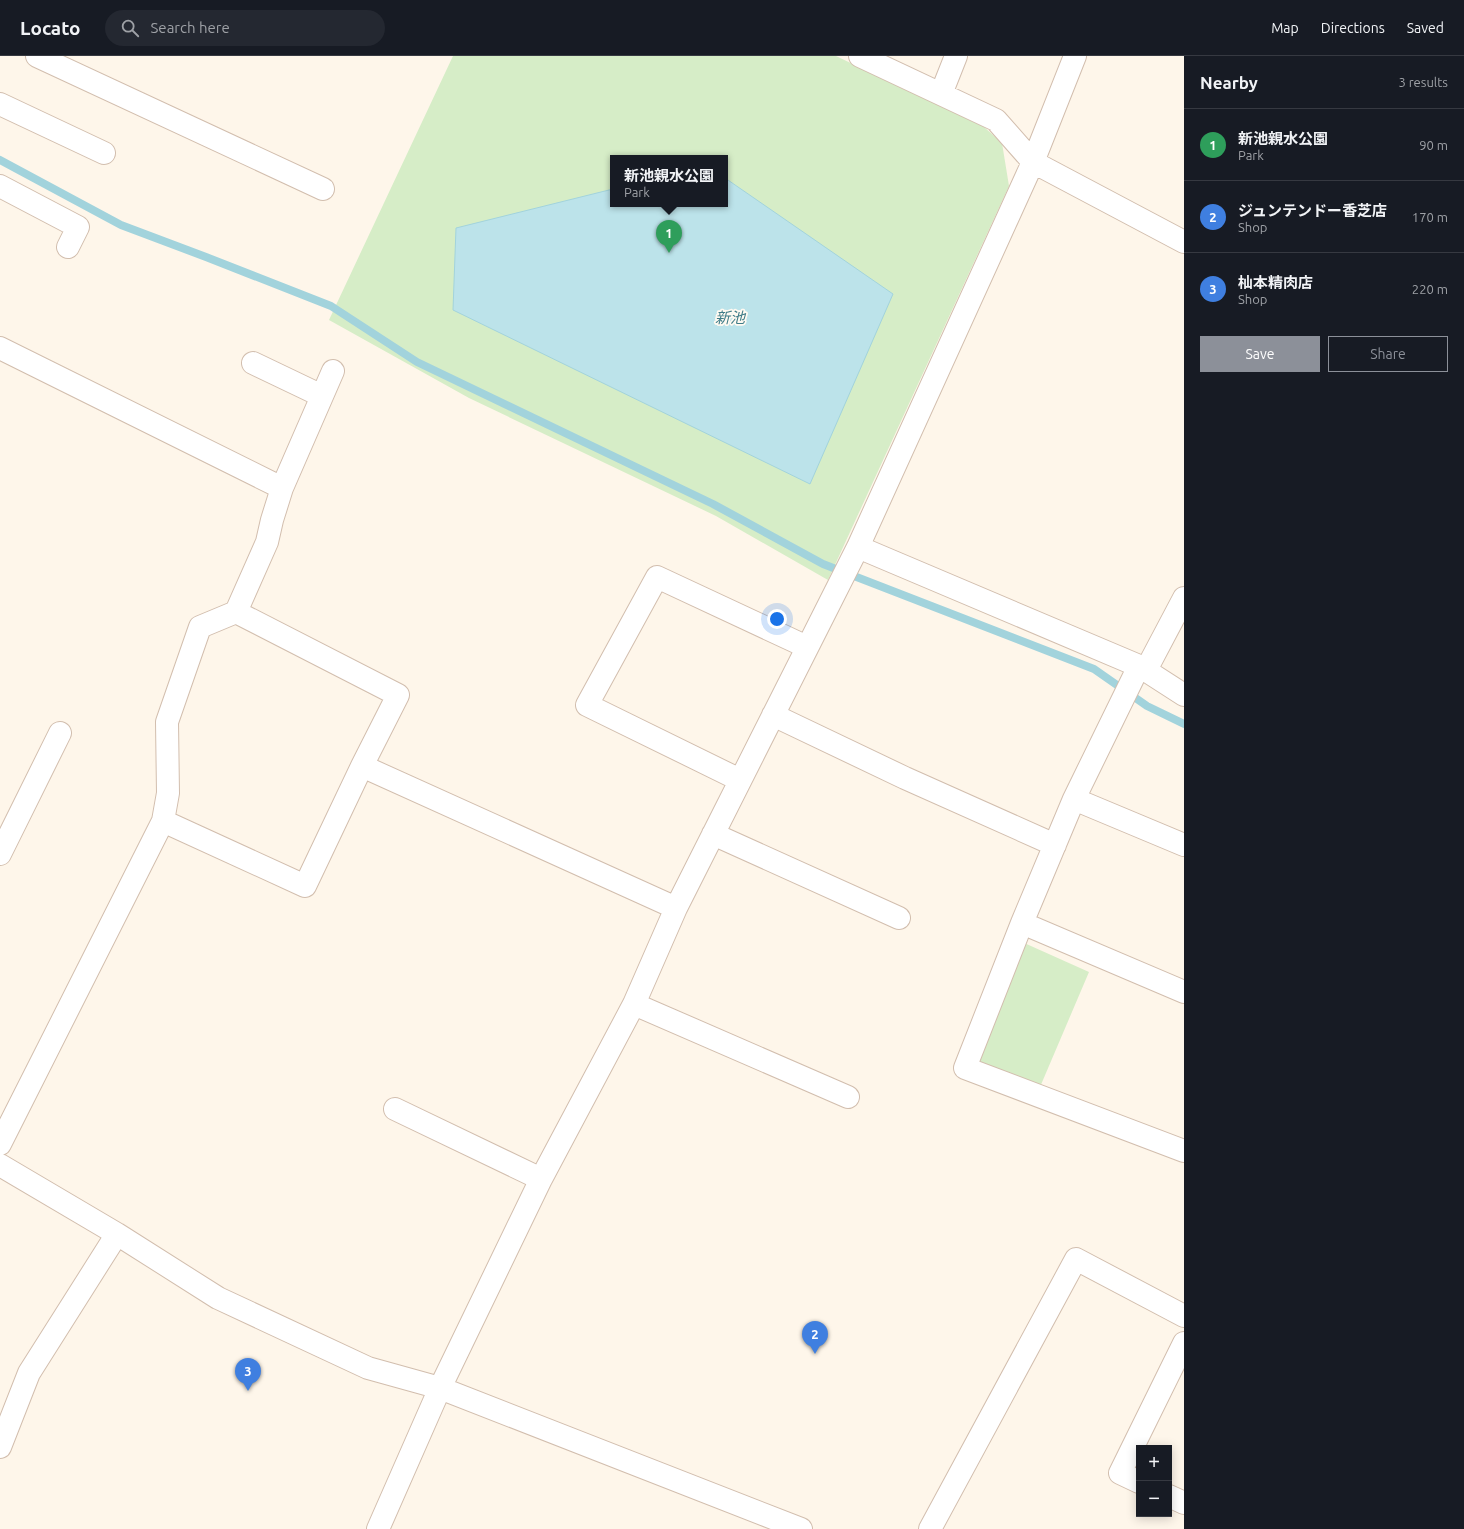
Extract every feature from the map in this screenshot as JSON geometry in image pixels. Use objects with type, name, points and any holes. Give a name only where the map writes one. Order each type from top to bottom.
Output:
[{"type":"street","points":[[37,56],[323,189]]},
{"type":"street","points":[[860,56],[996,120],[1033,162],[1184,242]]},
{"type":"street","points":[[941,94],[956,56]]},
{"type":"street","points":[[378,1529],[440,1388],[541,1179],[634,1004],[676,908],[858,547],[1033,162],[1076,56]]},
{"type":"street","points":[[0,104],[104,153]]},
{"type":"street","points":[[0,186],[78,227],[68,247]]},
{"type":"street","points":[[0,348],[282,488]]},
{"type":"street","points":[[253,363],[322,396]]},
{"type":"street","points":[[0,1144],[163,821],[168,793],[167,722],[200,627],[236,612],[267,542],[282,488],[333,371]]},
{"type":"street","points":[[858,547],[1142,668],[1184,695]]},
{"type":"street","points":[[740,780],[587,705],[657,577],[807,647]]},
{"type":"street","points":[[1184,598],[1142,668],[1074,799],[1022,923],[965,1068],[1184,1151]]},
{"type":"street","points":[[163,821],[305,886],[362,766],[398,695],[236,612]]},
{"type":"street","points":[[773,715],[905,778],[1055,845]]},
{"type":"street","points":[[0,854],[60,733]]},
{"type":"street","points":[[362,766],[676,908]]},
{"type":"street","points":[[1074,799],[1184,845]]},
{"type":"street","points":[[714,834],[899,918]]},
{"type":"street","points":[[1022,923],[1184,992]]},
{"type":"street","points":[[634,1004],[848,1097]]},
{"type":"street","points":[[395,1109],[541,1179]]},
{"type":"street","points":[[0,1166],[117,1234],[218,1298],[368,1368],[440,1388],[774,1524],[801,1529]]},
{"type":"street","points":[[0,1447],[29,1373],[117,1234]]},
{"type":"street","points":[[930,1529],[1076,1259],[1184,1316]]},
{"type":"street","points":[[1137,1481],[1120,1473],[1184,1344]]},
{"type":"street","points":[[1172,1497],[1184,1503]]},
{"type":"green space","points":[[453,56],[836,56],[984,127],[1002,143],[1009,186],[828,580],[716,516],[469,398],[329,320]]},
{"type":"green space","points":[[1022,942],[1089,972],[1040,1087],[974,1064]]},
{"type":"water","name":"新池","points":[[728,180],[893,294],[810,484],[453,310],[456,228],[610,190],[610,207],[728,207]]},
{"type":"waterway","points":[[0,160],[121,225],[331,306],[417,362],[713,504],[823,564],[1094,669],[1147,706],[1184,724]]},
{"type":"place","name":"新池親水公園","points":[[669,253]]},
{"type":"place","name":"ジュンテンドー香芝店","points":[[815,1354]]},
{"type":"place","name":"杣本精肉店","points":[[248,1391]]}]
